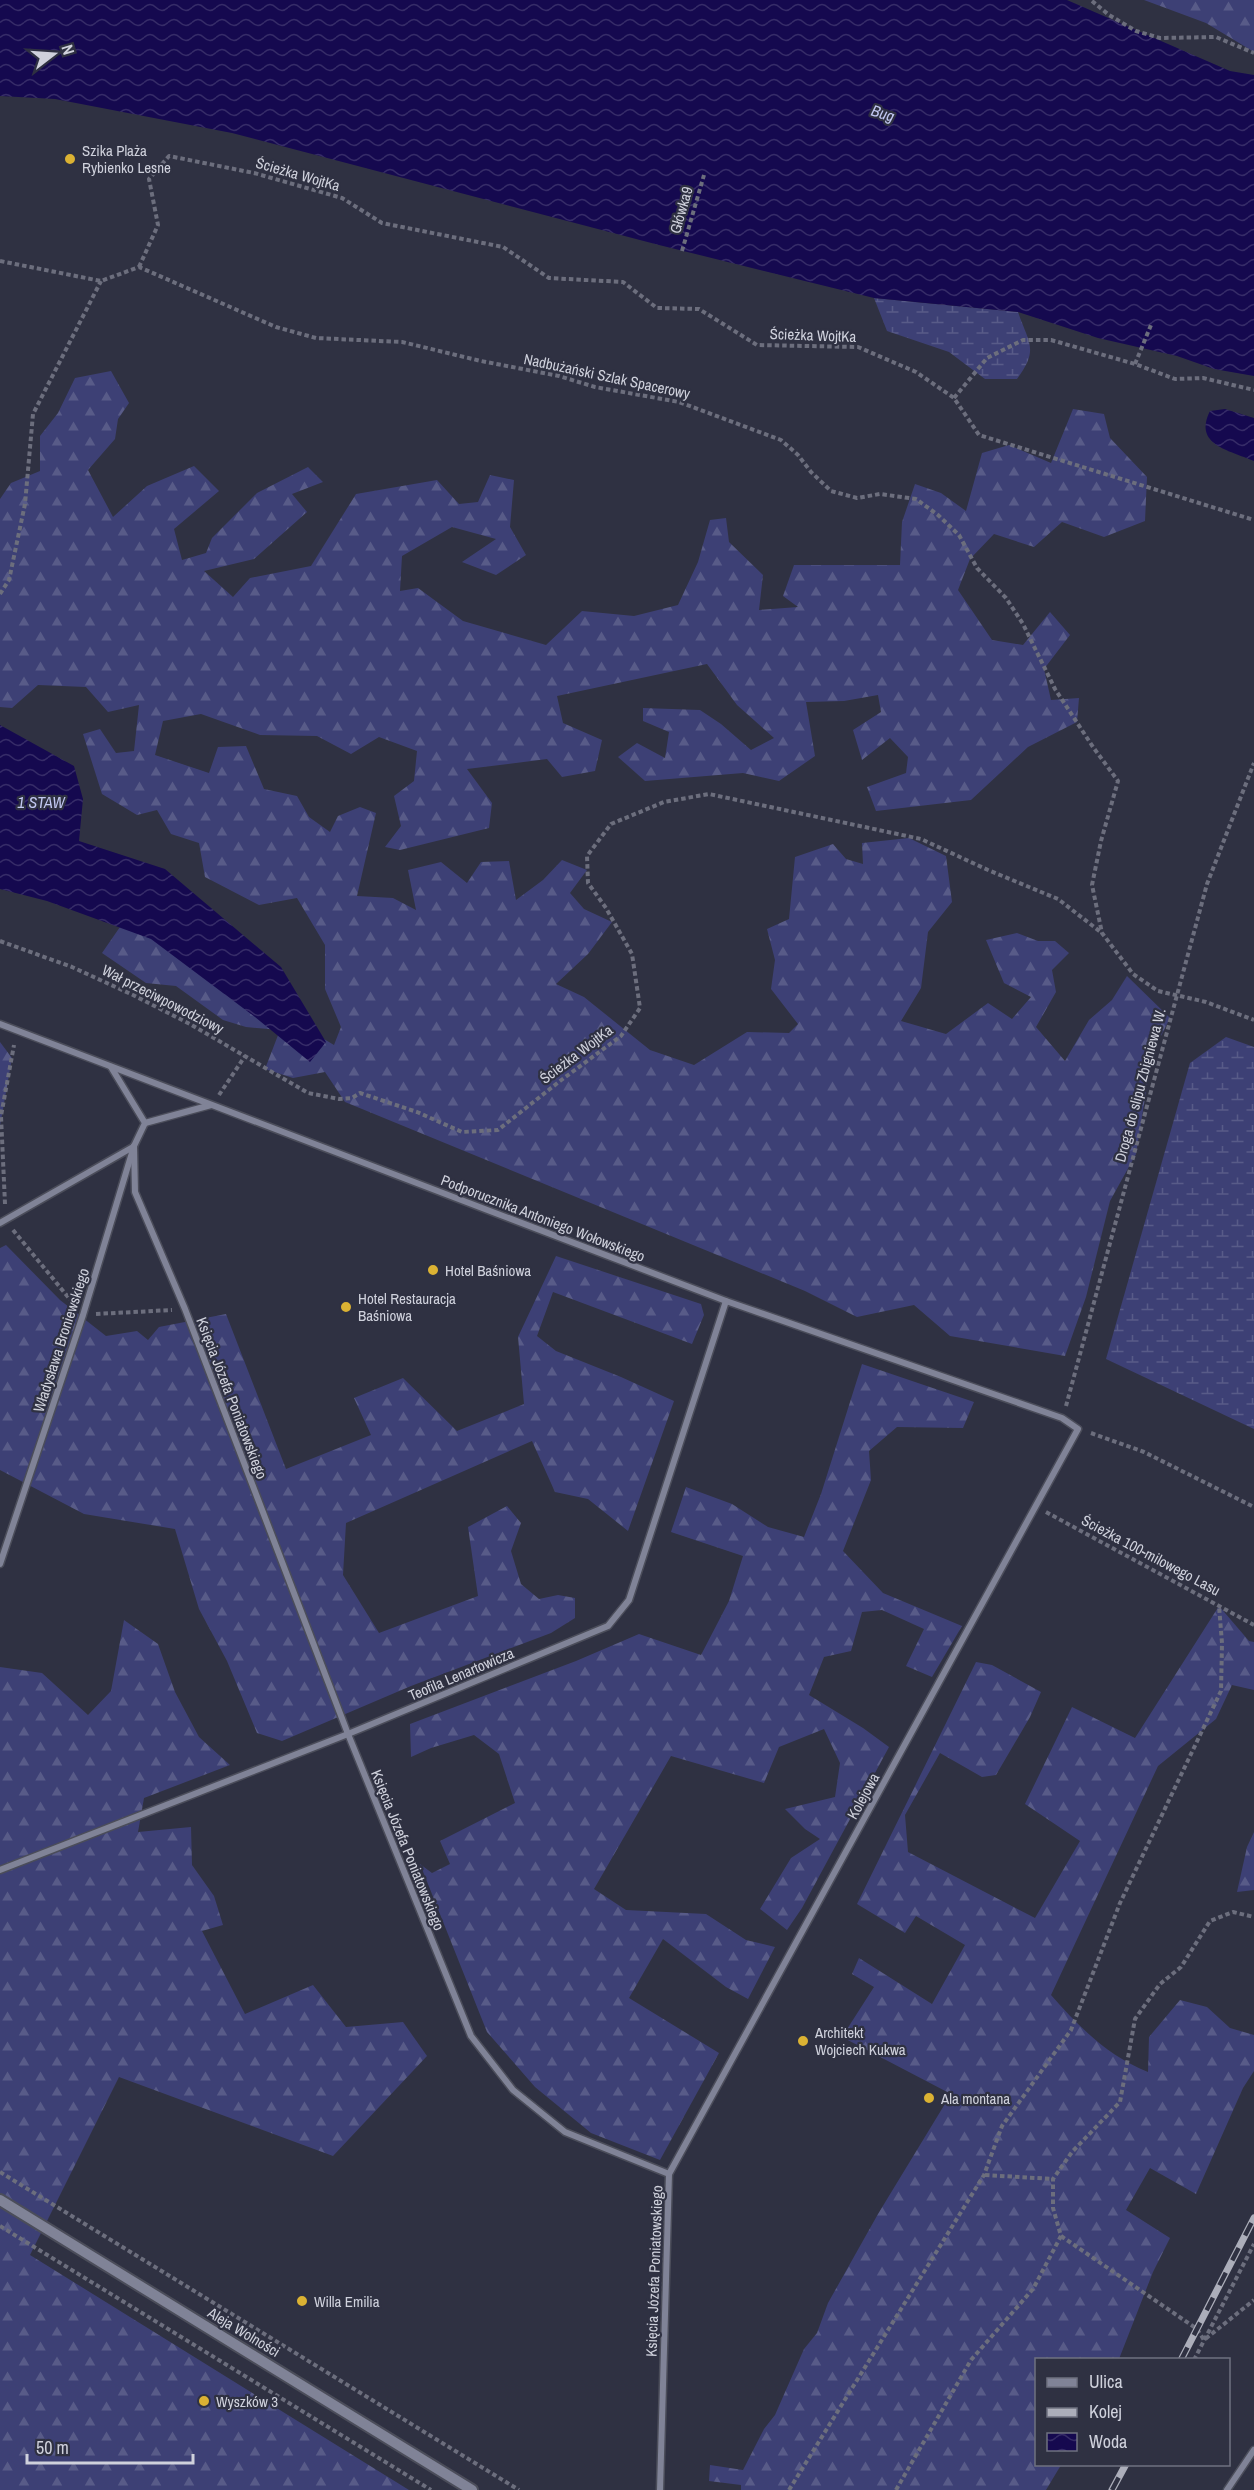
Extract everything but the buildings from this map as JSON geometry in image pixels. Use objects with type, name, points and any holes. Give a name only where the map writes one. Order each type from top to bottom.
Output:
[{"type":"street","name":"Podporucznika Antoniego Wołowskiego","points":[[0,1024],[726,1301],[1062,1418],[1078,1429]]},
{"type":"street","points":[[111,1066],[145,1123],[212,1105]]},
{"type":"street","name":"Władysława Broniewskiego","points":[[0,1564],[83,1315],[134,1146],[145,1123]]},
{"type":"street","points":[[0,1223],[134,1146]]},
{"type":"street","name":"Księcia Józefa Poniatowskiego","points":[[134,1146],[135,1192],[185,1309],[348,1734],[471,2036],[513,2090],[565,2132],[669,2174],[660,2490]]},
{"type":"street","name":"Teofila Lenartowicza","points":[[0,1870],[348,1734],[608,1626],[628,1600],[726,1301]]},
{"type":"street","name":"Kolejowa","points":[[669,2174],[1078,1429]]},
{"type":"street","name":"Aleja Wolności","points":[[0,2200],[472,2490]]},
{"type":"street","points":[[1227,2490],[1254,2450]]},
{"type":"path","points":[[1092,1],[1109,15],[1144,33],[1160,38],[1216,37],[1254,53]]},
{"type":"path","name":"Ścieżka WojtKa","points":[[139,267],[158,225],[149,179],[169,156],[254,173],[342,198],[382,224],[503,247],[549,278],[623,282],[657,308],[699,309],[757,345],[858,347],[916,372],[954,398],[979,435],[1254,520]]},
{"type":"path","name":"Główka9","points":[[682,251],[704,175]]},
{"type":"path","points":[[0,261],[101,281],[139,267]]},
{"type":"path","name":"Nadbużański Szlak Spacerowy","points":[[139,267],[276,327],[316,338],[402,342],[481,361],[559,376],[595,387],[679,402],[781,440],[831,490],[857,498],[880,494],[916,499],[938,515],[959,535],[977,568],[1006,598],[1023,624],[1055,689],[1118,781],[1101,841],[1092,885],[1101,933],[1133,974],[1158,991],[1206,1002],[1254,1020]]},
{"type":"path","points":[[0,594],[9,580],[25,504],[33,414],[101,281]]},
{"type":"path","points":[[1135,364],[1151,324]]},
{"type":"path","points":[[954,398],[987,358],[1023,340],[1051,340],[1135,364],[1174,379],[1203,378],[1254,390]]},
{"type":"path","name":"Droga do slipu Zbigniewa W.","points":[[1062,1418],[1207,884],[1254,763]]},
{"type":"path","name":"Ścieżka WojtKa","points":[[308,1093],[339,1099],[352,1098],[360,1093],[417,1112],[462,1132],[498,1130],[621,1036],[640,1008],[632,954],[606,908],[588,884],[587,856],[611,824],[664,802],[709,794],[921,839],[987,870],[1058,899],[1101,933]]},
{"type":"path","name":"Wał przeciwpowodziowy","points":[[0,940],[72,967],[133,995],[308,1093]]},
{"type":"path","points":[[212,1105],[245,1056]]},
{"type":"path","points":[[1078,1429],[1144,1452],[1254,1507]]},
{"type":"path","name":"Ścieżka 100-milowego Lasu","points":[[1036,1506],[1254,1625]]},
{"type":"path","points":[[789,2490],[984,2175],[1002,2126],[1071,2030],[1120,1903],[1221,1691],[1222,1643],[1219,1606]]},
{"type":"path","points":[[1204,2340],[1197,2329],[1061,2236],[1053,2208],[1053,2179],[1072,2152],[1120,2102],[1135,2019],[1160,1984],[1181,1967],[1210,1921],[1233,1912],[1254,1917]]},
{"type":"path","points":[[0,2172],[519,2490]]},
{"type":"path","points":[[984,2175],[1053,2179]]},
{"type":"path","points":[[0,2226],[431,2490]]},
{"type":"path","points":[[896,2490],[971,2360],[1033,2289],[1061,2236]]},
{"type":"path","points":[[1195,2358],[1254,2244]]},
{"type":"path","points":[[1204,2340],[1254,2300]]},
{"type":"green space","points":[[1144,0],[1254,0],[1254,52],[1206,23]]},
{"type":"green space","points":[[874,298],[1018,312],[1030,346],[1028,360],[1017,379],[985,379],[949,352],[887,331]]},
{"type":"green space","points":[[111,371],[129,403],[118,419],[115,439],[88,470],[113,517],[147,486],[194,466],[219,491],[174,529],[182,560],[206,553],[212,538],[257,493],[308,467],[323,482],[292,494],[307,512],[254,559],[204,571],[233,597],[250,578],[311,566],[356,494],[437,480],[459,504],[478,502],[490,475],[514,480],[510,527],[526,555],[496,575],[462,562],[496,539],[452,527],[402,556],[400,591],[418,588],[463,621],[546,645],[582,611],[634,616],[678,605],[698,562],[710,520],[726,518],[729,542],[763,575],[759,610],[798,607],[783,596],[794,565],[900,565],[902,522],[915,484],[941,493],[966,511],[982,453],[1009,445],[1051,463],[1073,409],[1104,414],[1110,438],[1147,477],[1145,521],[1104,537],[1062,522],[1034,547],[994,534],[970,559],[958,590],[992,640],[1023,645],[1050,612],[1070,635],[1044,669],[1051,700],[1079,698],[1077,722],[1028,747],[971,800],[876,811],[867,787],[906,773],[908,757],[890,738],[862,760],[853,730],[881,712],[878,695],[844,701],[806,702],[815,756],[779,781],[743,773],[645,781],[618,757],[637,743],[665,758],[669,732],[643,721],[643,708],[700,710],[721,724],[751,750],[774,738],[737,705],[707,664],[557,696],[563,723],[602,740],[595,771],[562,777],[547,759],[467,769],[492,803],[489,828],[400,850],[385,847],[401,826],[394,796],[414,781],[417,751],[379,737],[351,754],[317,736],[260,735],[201,714],[163,721],[155,755],[209,773],[218,747],[246,746],[264,789],[297,796],[309,817],[330,832],[338,816],[360,807],[376,813],[357,896],[393,898],[416,910],[408,870],[441,862],[467,883],[481,862],[509,861],[516,900],[543,880],[562,860],[587,870],[570,893],[584,909],[612,922],[588,954],[556,984],[584,997],[650,1050],[694,1065],[747,1032],[789,1033],[798,1024],[771,989],[775,960],[767,929],[789,919],[795,857],[833,844],[846,859],[863,864],[862,843],[909,838],[946,856],[952,902],[928,932],[921,988],[901,1021],[946,1034],[988,1003],[1012,1019],[1031,997],[1004,983],[986,940],[1017,933],[1038,941],[1055,941],[1069,953],[1052,970],[1056,992],[1036,1027],[1065,1061],[1089,1020],[1112,1000],[1127,976],[1170,1018],[1152,1054],[1136,1154],[1110,1201],[1086,1297],[1065,1356],[950,1336],[914,1305],[857,1317],[805,1291],[345,1102],[325,1072],[293,1078],[265,1069],[280,1030],[246,1027],[223,1020],[176,986],[146,983],[102,953],[131,911],[265,1004],[334,1045],[341,1027],[325,989],[325,945],[297,898],[259,905],[205,877],[199,843],[171,834],[157,810],[137,815],[102,794],[83,734],[100,729],[116,753],[134,751],[139,705],[108,712],[86,687],[38,685],[12,708],[0,707],[0,499],[11,483],[40,471],[40,436],[58,413],[75,378]]},
{"type":"green space","points":[[1226,1037],[1254,1047],[1254,1429],[1106,1359],[1190,1063]]},
{"type":"green space","points":[[0,1042],[12,1058],[0,1126]]},
{"type":"green space","points":[[6,1245],[60,1300],[106,1336],[137,1331],[148,1340],[159,1327],[226,1314],[286,1469],[371,1435],[354,1398],[403,1378],[457,1431],[524,1404],[518,1337],[556,1256],[701,1304],[704,1315],[692,1344],[553,1292],[537,1336],[556,1351],[674,1401],[628,1531],[588,1499],[555,1492],[532,1441],[346,1523],[343,1575],[379,1633],[478,1596],[468,1527],[507,1506],[521,1523],[511,1551],[521,1584],[539,1599],[558,1595],[575,1598],[575,1618],[551,1633],[411,1686],[282,1741],[257,1733],[227,1661],[199,1609],[175,1529],[84,1514],[0,1470],[0,1248]]},
{"type":"green space","points":[[862,1364],[974,1402],[963,1428],[897,1427],[869,1451],[871,1480],[843,1551],[883,1593],[962,1626],[932,1677],[906,1666],[924,1629],[882,1610],[862,1612],[851,1651],[824,1657],[809,1695],[889,1747],[802,1908],[787,1930],[760,1909],[791,1858],[820,1839],[805,1829],[785,1809],[835,1797],[840,1763],[824,1729],[779,1747],[764,1783],[671,1756],[594,1889],[626,1910],[706,1914],[746,1940],[775,1947],[748,1999],[726,1987],[663,1939],[629,1998],[719,2053],[660,2160],[591,2133],[535,2087],[487,2032],[420,1864],[432,1873],[450,1864],[440,1841],[515,1803],[499,1754],[474,1735],[431,1748],[411,1757],[410,1724],[576,1661],[639,1634],[701,1655],[729,1601],[743,1556],[671,1532],[686,1487],[732,1504],[768,1527],[804,1537],[821,1494]]},
{"type":"green space","points":[[1219,1606],[1249,1641],[1254,1642],[1254,1690],[1232,1685],[1216,1719],[1158,1766],[1051,1995],[1095,2040],[1120,2058],[1148,2072],[1149,2037],[1180,2000],[1207,2007],[1230,2028],[1254,2035],[1254,2071],[1243,2088],[1196,2194],[1150,2168],[1126,2210],[1170,2238],[1153,2272],[1119,2358],[1035,2358],[1035,2466],[1060,2466],[1046,2490],[741,2490],[741,2485],[709,2481],[710,2465],[743,2470],[764,2429],[775,2415],[804,2349],[817,2333],[828,2303],[878,2214],[951,2094],[842,2037],[874,1987],[852,1974],[859,1958],[932,2004],[965,1945],[916,1916],[905,1933],[857,1904],[976,1662],[992,1665],[1041,1692],[1030,1717],[996,1775],[982,1777],[940,1753],[905,1815],[908,1852],[1035,1918],[1080,1841],[1025,1804],[1072,1707],[1135,1738]]},
{"type":"green space","points":[[124,1620],[158,1644],[175,1692],[199,1737],[230,1765],[144,1798],[138,1832],[191,1827],[192,1865],[214,1896],[223,1925],[202,1931],[245,2014],[313,1985],[346,2027],[403,2022],[427,2056],[333,2156],[119,2077],[30,2255],[409,2490],[0,2490],[0,1667],[42,1673],[88,1715],[111,1691]]},
{"type":"green space","points":[[1254,1832],[1254,1890],[1237,1892],[1247,1847]]},
{"type":"water","name":"Bug","points":[[0,0],[1067,0],[1230,71],[1254,75],[1254,376],[1214,369],[1177,356],[1098,338],[1018,312],[874,298],[659,245],[232,133],[55,99],[0,96]]},
{"type":"water","points":[[1225,409],[1254,418],[1254,461],[1216,445],[1206,432],[1206,422],[1210,411]]},
{"type":"water","name":"1 STAW","points":[[0,725],[74,766],[83,799],[79,841],[165,869],[281,967],[326,1042],[310,1062],[255,1017],[151,939],[47,901],[0,889]]},
{"type":"railway","points":[[1182,2358],[1254,2218]]},
{"type":"railway","points":[[1112,2490],[1125,2466]]},
{"type":"place","name":"Szika Plaża Rybienko Lesne","points":[[70,159]]},
{"type":"place","name":"Hotel Baśniowa","points":[[433,1270]]},
{"type":"place","name":"Hotel Restauracja Baśniowa","points":[[346,1307]]},
{"type":"place","name":"Architekt Wojciech Kukwa","points":[[803,2041]]},
{"type":"place","name":"Ala montana","points":[[929,2098]]},
{"type":"place","name":"Willa Emilia","points":[[302,2301]]},
{"type":"place","name":"Wyszków 3","points":[[204,2401]]}]
